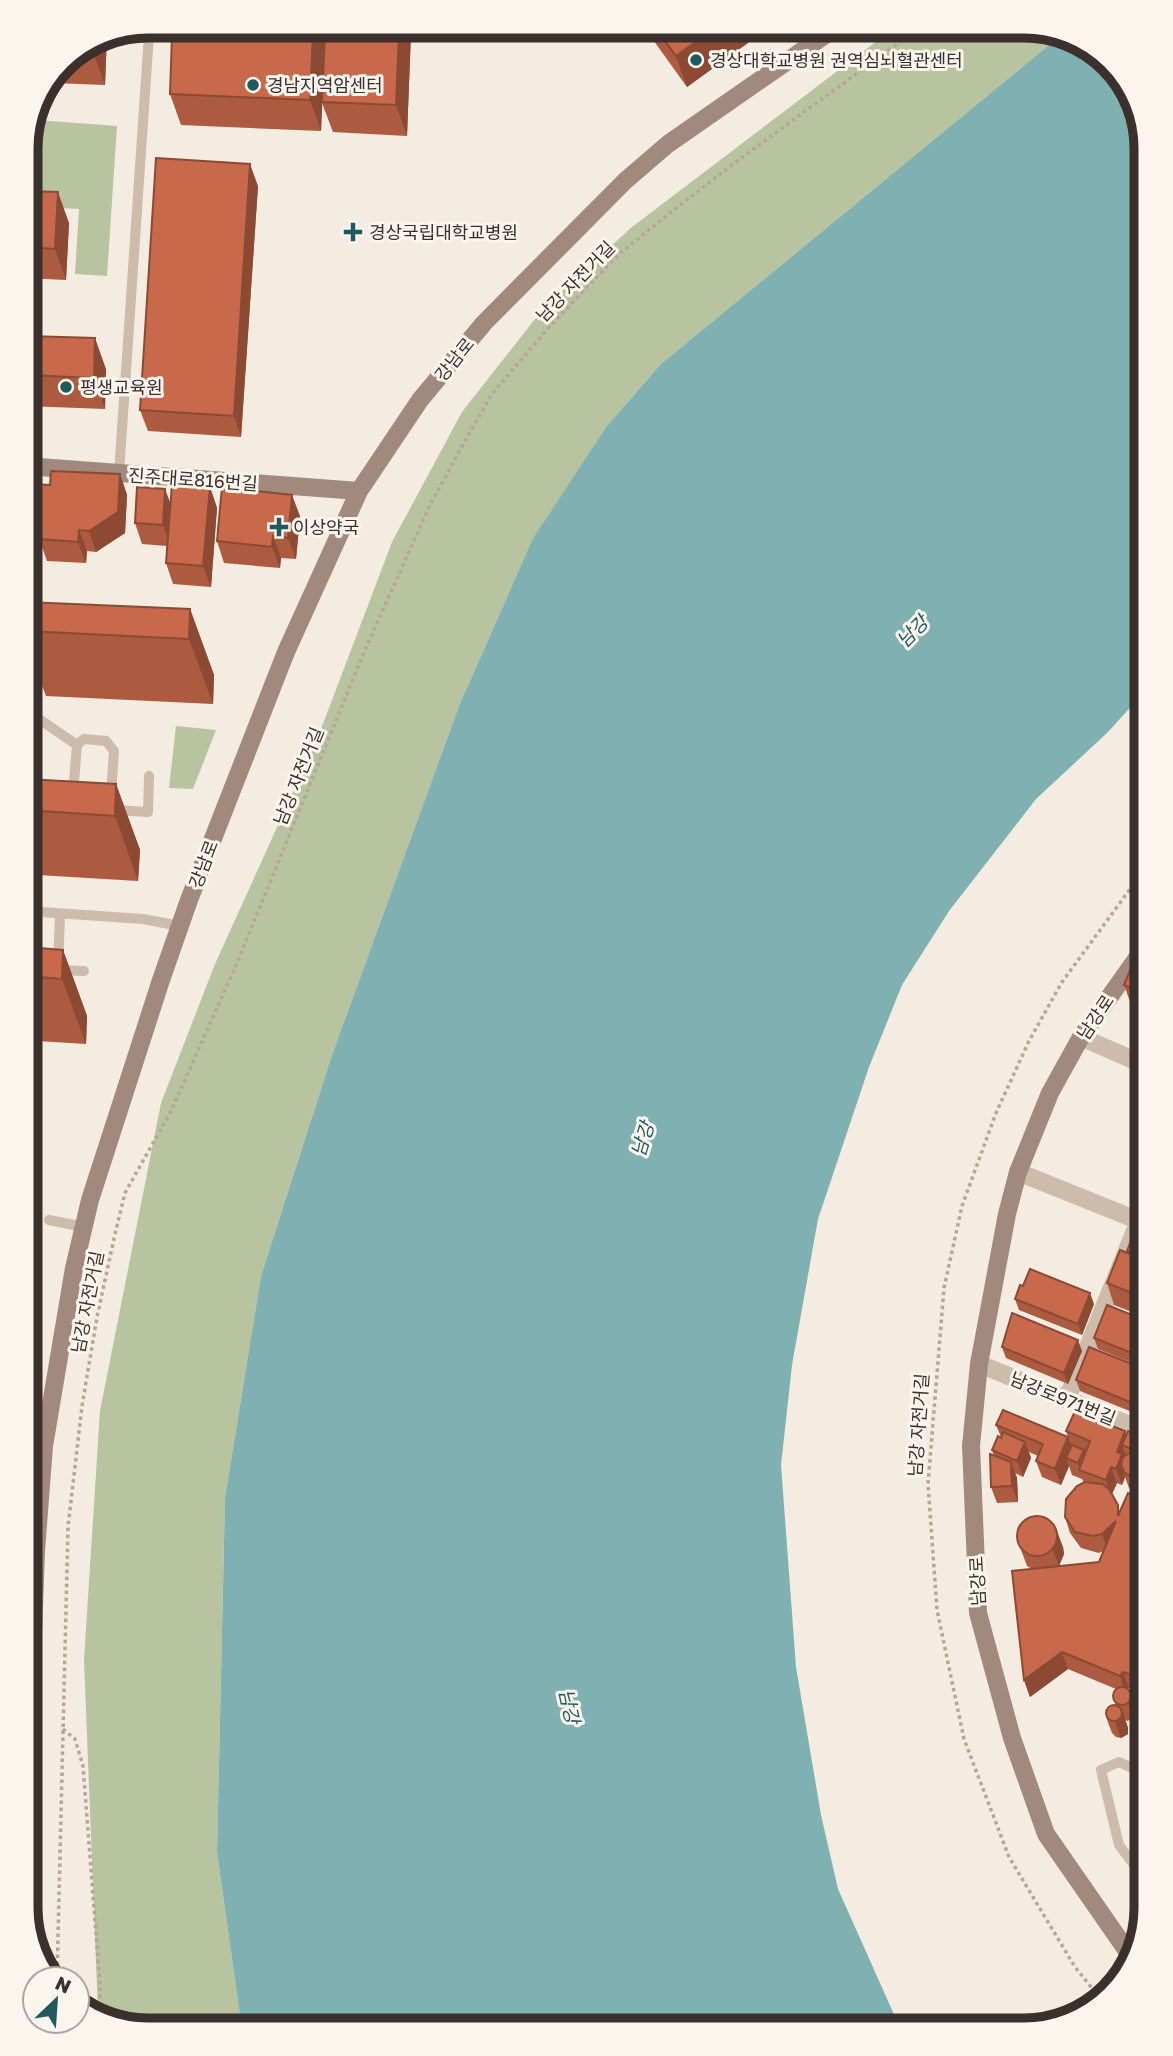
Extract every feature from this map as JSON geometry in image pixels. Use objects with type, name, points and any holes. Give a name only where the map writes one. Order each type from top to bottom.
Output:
[{"type":"street","name":"강남로","points":[[38,1496],[54,1380],[84,1227],[98,1174],[180,926],[286,652],[359,491],[420,400],[484,323],[625,181],[668,144],[820,39]]},
{"type":"street","name":"진주대로816번길","points":[[39,467],[359,491]]},
{"type":"street","name":"남강로","points":[[1126,1949],[1046,1834],[1012,1738],[978,1613],[971,1446],[979,1364],[1007,1214],[1018,1172],[1050,1093],[1081,1037],[1134,962]]},
{"type":"street","points":[[1081,1037],[1134,1060]]},
{"type":"street","points":[[1018,1172],[1134,1218]]},
{"type":"street","points":[[1067,1399],[1134,1243]]},
{"type":"street","name":"남강로971번길","points":[[979,1364],[1134,1427]]},
{"type":"lane","points":[[119,473],[149,38]]},
{"type":"lane","points":[[39,719],[77,745]]},
{"type":"lane","points":[[72,809],[77,745],[84,739],[106,741],[114,751],[110,810]]},
{"type":"lane","points":[[97,810],[148,812],[149,776]]},
{"type":"lane","points":[[39,912],[143,919],[180,926]]},
{"type":"lane","points":[[60,914],[58,970],[84,971]]},
{"type":"lane","points":[[49,1220],[84,1227]]},
{"type":"lane","points":[[1134,1769],[1119,1762],[1101,1770],[1119,1845],[1134,1865]]},
{"type":"path","name":"남강 자전거길","points":[[57,1965],[68,1527],[82,1406],[97,1317],[125,1193],[171,1111],[237,963],[364,652],[430,505],[492,394],[566,308],[617,256],[729,167],[904,39]]},
{"type":"path","name":"남강 자전거길","points":[[1095,1992],[1075,1967],[1009,1857],[964,1739],[937,1610],[928,1484],[944,1287],[962,1206],[996,1113],[1029,1041],[1062,982],[1134,884]]},
{"type":"path","points":[[63,1728],[75,1739],[83,1766],[100,2006]]},
{"type":"green space","points":[[880,39],[1032,39],[1052,42],[661,364],[606,427],[533,538],[459,706],[332,1055],[261,1276],[225,1498],[217,1852],[240,2017],[141,2017],[113,2012],[98,2005],[84,1660],[100,1411],[161,1103],[215,964],[318,737],[392,542],[462,412],[546,305],[632,227]]},
{"type":"green space","points":[[42,120],[117,126],[107,276],[75,274],[79,209],[39,207],[39,141]]},
{"type":"green space","points":[[176,726],[216,730],[193,789],[169,788]]},
{"type":"water","name":"남강","points":[[1052,42],[1086,57],[1116,87],[1131,120],[1134,134],[1134,703],[1107,733],[1036,799],[949,911],[902,985],[869,1067],[818,1219],[792,1365],[781,1465],[796,1667],[821,1815],[838,1889],[896,2018],[240,2017],[217,1852],[225,1498],[261,1276],[332,1055],[459,706],[533,538],[606,427],[661,364]]},
{"type":"building","points":[[172,38],[313,38],[310,100],[170,94]]},
{"type":"building","points":[[325,38],[399,38],[396,105],[322,102]]},
{"type":"building","points":[[663,39],[700,39],[676,56]]},
{"type":"building","points":[[156,158],[250,164],[234,416],[140,410]]},
{"type":"building","points":[[39,191],[58,192],[55,249],[39,248]]},
{"type":"building","points":[[39,336],[95,338],[94,378],[39,376]]},
{"type":"building","points":[[51,471],[120,474],[118,512],[89,531],[79,530],[78,542],[39,539],[39,484],[50,485]]},
{"type":"building","points":[[172,484],[210,487],[203,566],[166,563]]},
{"type":"building","points":[[137,487],[165,489],[163,525],[135,523]]},
{"type":"building","points":[[222,487],[292,495],[288,538],[273,536],[272,547],[217,541]]},
{"type":"building","points":[[39,603],[190,609],[189,639],[39,632]]},
{"type":"building","points":[[39,780],[116,784],[115,816],[39,811]]},
{"type":"building","points":[[39,948],[63,950],[62,979],[39,977]]},
{"type":"building","points":[[1134,961],[1134,989],[1124,985]]},
{"type":"building","points":[[1134,1233],[1134,1254],[1127,1251]]},
{"type":"building","points":[[1120,1250],[1134,1256],[1134,1294],[1107,1283]]},
{"type":"building","points":[[1030,1269],[1090,1293],[1078,1324],[1015,1299]]},
{"type":"building","points":[[1107,1305],[1134,1316],[1134,1354],[1094,1338]]},
{"type":"building","points":[[1012,1313],[1078,1340],[1064,1373],[1002,1347]]},
{"type":"building","points":[[1089,1347],[1134,1365],[1134,1404],[1076,1380]]},
{"type":"building","points":[[1003,1410],[1068,1437],[1055,1469],[1036,1461],[1043,1444],[996,1425]]},
{"type":"building","points":[[1075,1411],[1125,1431],[1117,1452],[1122,1454],[1116,1469],[1111,1467],[1106,1480],[1079,1470],[1090,1441],[1066,1431]]},
{"type":"building","points":[[1128,1431],[1134,1434],[1134,1450],[1122,1445]]},
{"type":"building","points":[[1003,1432],[1025,1442],[1017,1461],[992,1450],[998,1436],[1001,1438]]},
{"type":"building","points":[[1072,1445],[1084,1450],[1078,1463],[1066,1458]]},
{"type":"building","points":[[1134,1453],[1134,1475],[1130,1476],[1124,1472],[1121,1465],[1123,1457]]},
{"type":"building","points":[[990,1454],[1011,1462],[1012,1486],[991,1487]]},
{"type":"building","points":[[1085,1482],[1102,1484],[1109,1489],[1118,1505],[1118,1516],[1128,1493],[1134,1495],[1134,1676],[1123,1672],[1120,1676],[1062,1652],[1024,1680],[1012,1571],[1099,1562],[1116,1521],[1102,1534],[1093,1536],[1075,1532],[1065,1517],[1066,1499],[1077,1486]]},
{"type":"building","points":[[1037,1516],[1045,1517],[1051,1522],[1056,1528],[1056,1544],[1051,1550],[1045,1555],[1037,1556],[1029,1555],[1023,1550],[1018,1544],[1017,1536],[1018,1528],[1023,1522],[1029,1517]]},
{"type":"building","points":[[1122,1687],[1128,1690],[1131,1696],[1128,1702],[1122,1705],[1116,1702],[1113,1696],[1116,1690]]},
{"type":"building","points":[[1114,1705],[1120,1707],[1120,1719],[1114,1721],[1108,1719],[1106,1713],[1108,1707]]},
{"type":"place","name":"경상대학교병원 권역심뇌혈관센터","points":[[696,60]]},
{"type":"place","name":"경남지역암센터","points":[[253,85]]},
{"type":"place","name":"경상국립대학교병원","points":[[353,232]]},
{"type":"place","name":"평생교육원","points":[[66,387]]},
{"type":"place","name":"이상약국","points":[[279,527]]}]
